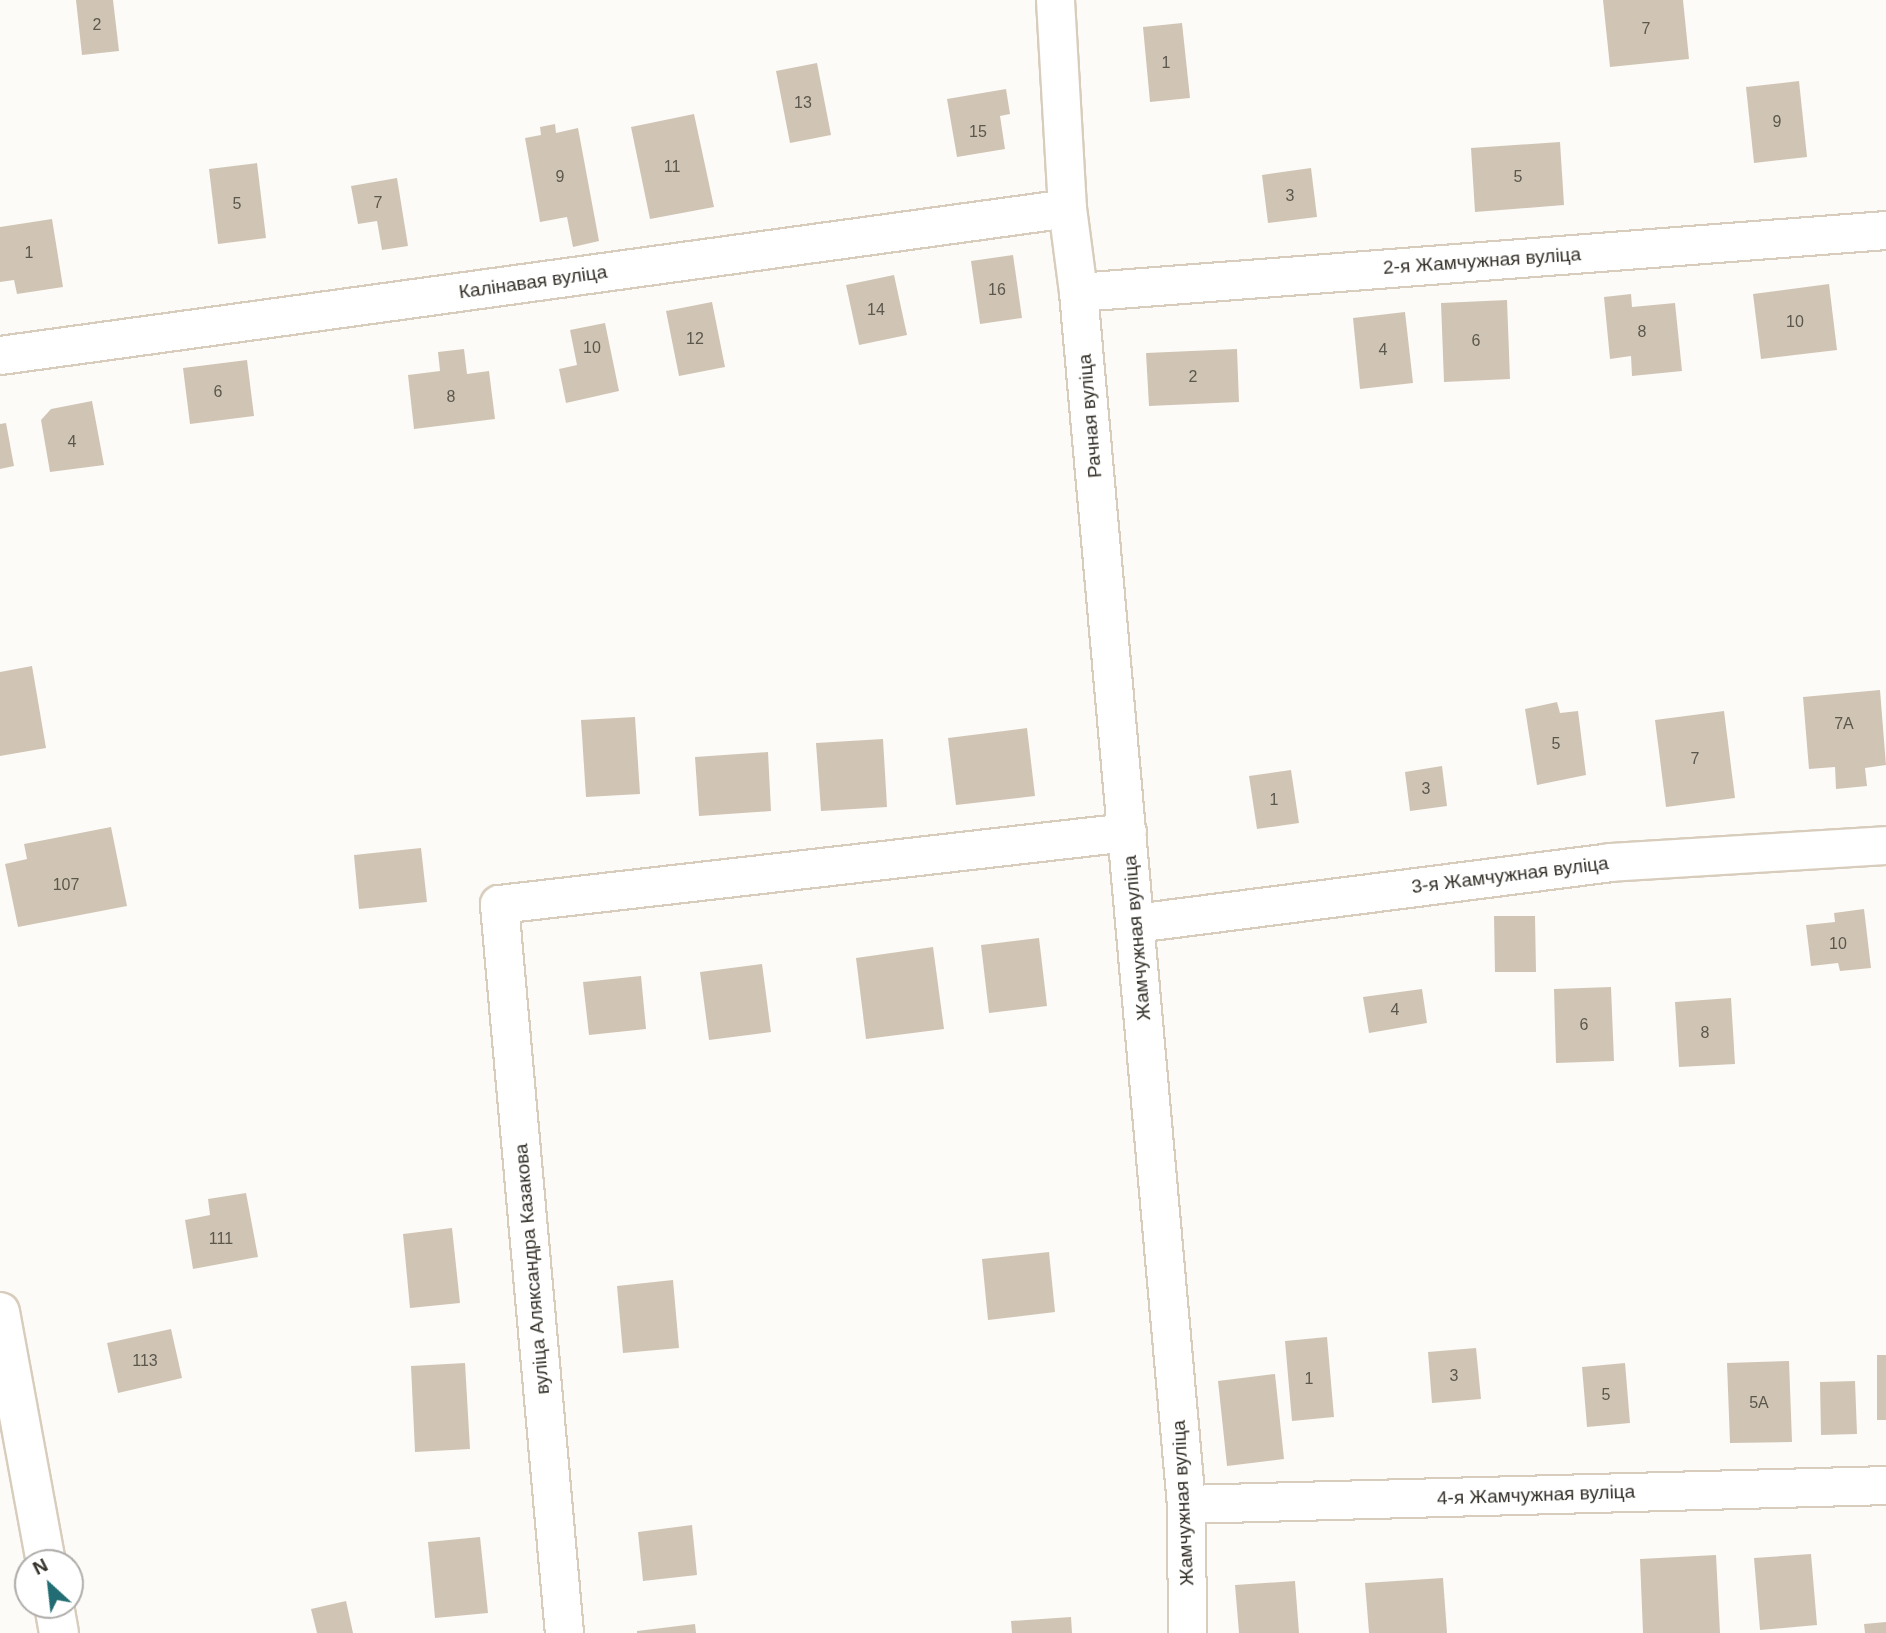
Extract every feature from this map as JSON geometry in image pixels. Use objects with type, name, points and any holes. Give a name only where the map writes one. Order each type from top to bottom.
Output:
[{"type":"street","name":"Рачная вуліца","points":[[1055,0],[1067,208],[1078,292],[1127,832]]},
{"type":"street","name":"Калінавая вуліца","points":[[0,355],[1067,208]]},
{"type":"street","name":"2-я Жамчужная вуліца","points":[[1078,292],[1886,230]]},
{"type":"street","name":"Жамчужная вуліца","points":[[499,904],[1127,832],[1186,1504],[1187,1633]]},
{"type":"street","name":"3-я Жамчужная вуліца","points":[[1135,923],[1609,862],[1886,845]]},
{"type":"street","name":"вуліца Аляксандра Казакова","points":[[499,904],[564,1633]]},
{"type":"street","points":[[0,1312],[43,1549]]},
{"type":"street","name":"4-я Жамчужная вуліца","points":[[1186,1504],[1886,1485]]},
{"type":"building","points":[[76,0],[113,0],[119,51],[82,55]]},
{"type":"building","points":[[1603,0],[1683,0],[1689,59],[1610,67]]},
{"type":"building","points":[[1182,23],[1190,98],[1150,102],[1143,27]]},
{"type":"building","points":[[817,63],[831,135],[790,143],[776,71]]},
{"type":"building","points":[[1799,81],[1807,157],[1754,163],[1746,87]]},
{"type":"building","points":[[1006,89],[1010,114],[1000,116],[1005,149],[957,157],[947,99]]},
{"type":"building","points":[[694,114],[714,207],[650,219],[631,127]]},
{"type":"building","points":[[555,124],[556,133],[578,128],[599,241],[573,247],[567,217],[540,222],[525,138],[541,135],[540,127]]},
{"type":"building","points":[[1560,142],[1564,205],[1475,212],[1471,148]]},
{"type":"building","points":[[257,163],[266,238],[218,244],[209,169]]},
{"type":"building","points":[[1311,168],[1317,217],[1268,223],[1262,175]]},
{"type":"building","points":[[397,178],[408,246],[382,250],[377,221],[358,224],[351,186]]},
{"type":"building","points":[[52,219],[63,287],[17,294],[14,280],[0,282],[0,227]]},
{"type":"building","points":[[1013,255],[1022,318],[980,324],[971,261]]},
{"type":"building","points":[[894,275],[907,335],[859,345],[846,285]]},
{"type":"building","points":[[1829,284],[1837,350],[1761,359],[1753,294]]},
{"type":"building","points":[[1631,294],[1632,307],[1675,303],[1682,371],[1632,376],[1631,356],[1610,359],[1604,297]]},
{"type":"building","points":[[1507,300],[1510,379],[1444,382],[1441,303]]},
{"type":"building","points":[[712,302],[725,367],[679,376],[666,311]]},
{"type":"building","points":[[1405,312],[1413,383],[1360,389],[1353,318]]},
{"type":"building","points":[[605,323],[619,391],[566,403],[559,369],[577,365],[570,330]]},
{"type":"building","points":[[464,349],[467,374],[489,371],[495,419],[414,429],[408,375],[440,371],[438,352]]},
{"type":"building","points":[[1237,349],[1239,402],[1149,406],[1146,353]]},
{"type":"building","points":[[247,360],[254,416],[190,424],[183,368]]},
{"type":"building","points":[[92,401],[104,465],[50,472],[41,420],[51,409]]},
{"type":"building","points":[[6,423],[14,466],[0,469],[0,424]]},
{"type":"building","points":[[32,666],[46,748],[0,756],[0,672]]},
{"type":"building","points":[[1880,690],[1886,765],[1865,768],[1867,786],[1836,789],[1835,767],[1809,769],[1803,697]]},
{"type":"building","points":[[1557,702],[1560,713],[1578,711],[1586,775],[1537,785],[1525,709]]},
{"type":"building","points":[[1724,711],[1735,798],[1666,807],[1655,720]]},
{"type":"building","points":[[635,717],[640,794],[586,797],[581,720]]},
{"type":"building","points":[[1027,728],[1035,796],[956,805],[948,738]]},
{"type":"building","points":[[883,739],[887,807],[821,811],[816,743]]},
{"type":"building","points":[[768,752],[771,811],[699,816],[695,757]]},
{"type":"building","points":[[1442,766],[1447,806],[1410,811],[1405,772]]},
{"type":"building","points":[[1291,770],[1299,823],[1257,829],[1249,776]]},
{"type":"building","points":[[111,827],[127,906],[18,927],[5,864],[27,859],[24,844]]},
{"type":"building","points":[[421,848],[427,902],[359,909],[354,855]]},
{"type":"building","points":[[1864,909],[1871,968],[1840,971],[1838,963],[1811,966],[1806,925],[1835,922],[1834,913]]},
{"type":"building","points":[[1494,916],[1535,916],[1536,972],[1495,972]]},
{"type":"building","points":[[1039,938],[1047,1006],[989,1013],[981,945]]},
{"type":"building","points":[[933,947],[944,1029],[866,1039],[856,958]]},
{"type":"building","points":[[762,964],[771,1032],[709,1040],[700,972]]},
{"type":"building","points":[[641,976],[646,1029],[589,1035],[583,982]]},
{"type":"building","points":[[1611,987],[1614,1061],[1556,1063],[1554,989]]},
{"type":"building","points":[[1422,989],[1427,1023],[1369,1033],[1363,997]]},
{"type":"building","points":[[1731,998],[1735,1064],[1679,1067],[1675,1002]]},
{"type":"building","points":[[246,1193],[258,1257],[193,1269],[185,1220],[210,1215],[208,1199]]},
{"type":"building","points":[[452,1228],[460,1303],[410,1308],[403,1234]]},
{"type":"building","points":[[1049,1252],[1055,1312],[988,1320],[982,1259]]},
{"type":"building","points":[[673,1280],[679,1348],[623,1353],[617,1286]]},
{"type":"building","points":[[171,1329],[182,1378],[118,1393],[107,1343]]},
{"type":"building","points":[[1327,1337],[1334,1417],[1292,1421],[1285,1341]]},
{"type":"building","points":[[1476,1348],[1481,1399],[1432,1403],[1428,1352]]},
{"type":"building","points":[[1877,1355],[1886,1355],[1886,1420],[1877,1420]]},
{"type":"building","points":[[1789,1361],[1792,1442],[1730,1443],[1727,1363]]},
{"type":"building","points":[[465,1363],[470,1449],[415,1452],[411,1366]]},
{"type":"building","points":[[1625,1363],[1630,1423],[1587,1427],[1582,1367]]},
{"type":"building","points":[[1275,1374],[1284,1459],[1227,1466],[1218,1381]]},
{"type":"building","points":[[1855,1381],[1857,1434],[1821,1435],[1820,1382]]},
{"type":"building","points":[[692,1525],[697,1575],[643,1581],[638,1532]]},
{"type":"building","points":[[480,1537],[488,1613],[435,1618],[428,1542]]},
{"type":"building","points":[[1811,1554],[1817,1625],[1760,1630],[1754,1558]]},
{"type":"building","points":[[1716,1555],[1720,1633],[1643,1633],[1640,1559]]},
{"type":"building","points":[[1443,1578],[1447,1633],[1369,1633],[1365,1583]]},
{"type":"building","points":[[1295,1581],[1299,1633],[1239,1633],[1235,1585]]},
{"type":"building","points":[[346,1601],[353,1633],[317,1633],[311,1609]]},
{"type":"building","points":[[1071,1617],[1072,1633],[1012,1633],[1011,1621]]},
{"type":"building","points":[[1886,1622],[1886,1633],[1865,1633],[1864,1624]]},
{"type":"building","points":[[695,1624],[696,1633],[637,1633],[637,1631]]}]
